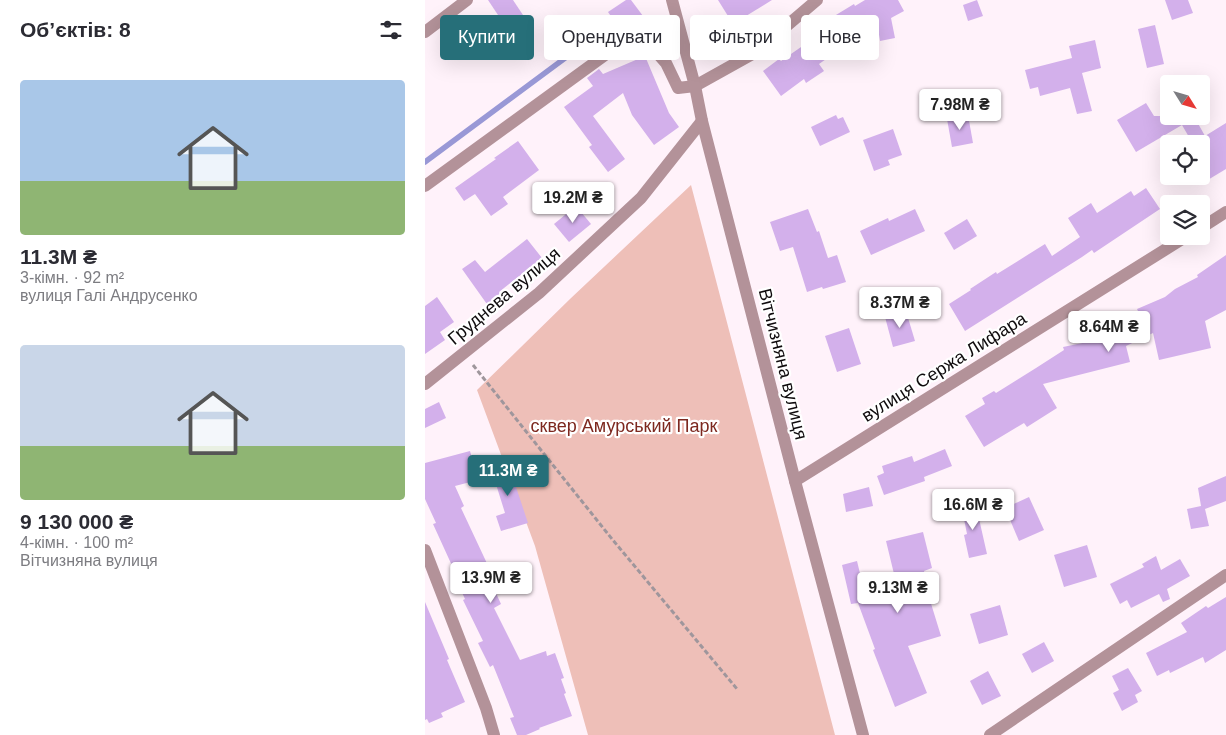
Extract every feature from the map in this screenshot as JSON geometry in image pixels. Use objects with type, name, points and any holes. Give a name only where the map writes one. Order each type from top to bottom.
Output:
[{"type":"street","points":[[425,32],[467,0]]},
{"type":"street","name":"Вітчизняна вулиця","points":[[671,0],[695,86],[702,121],[795,481],[863,735]]},
{"type":"street","points":[[425,186],[637,31],[666,63],[678,88],[695,86],[756,52],[817,0]]},
{"type":"street","name":"Груднева вулиця","points":[[425,384],[539,294],[641,198],[702,121]]},
{"type":"street","points":[[1210,222],[1226,212]]},
{"type":"street","name":"вулиця Сержа Лифара","points":[[795,481],[1173,245]]},
{"type":"street","points":[[425,550],[486,708],[494,735]]},
{"type":"street","points":[[990,735],[1226,575]]},
{"type":"path","points":[[464,353],[606,531],[737,689]]},
{"type":"green space","name":"сквер Амурський Парк","points":[[691,185],[835,735],[588,735],[535,546],[477,390]]},
{"type":"building","points":[[488,0],[513,0],[523,15],[498,15]]},
{"type":"building","points":[[626,0],[631,0],[642,15],[610,15],[608,12]]},
{"type":"building","points":[[718,0],[772,0],[748,15],[727,15]]},
{"type":"building","points":[[865,0],[898,0],[904,11],[891,18],[895,38],[880,41],[879,15],[836,15],[854,4],[855,6]]},
{"type":"building","points":[[977,0],[983,16],[968,21],[963,5]]},
{"type":"building","points":[[1165,0],[1188,0],[1193,13],[1172,20]]},
{"type":"building","points":[[1155,25],[1164,64],[1147,68],[1138,29]]},
{"type":"building","points":[[1095,40],[1101,68],[1082,73],[1092,111],[1077,114],[1070,88],[1040,96],[1038,87],[1030,89],[1025,70],[1072,58],[1069,46]]},
{"type":"building","points":[[801,47],[801,60],[825,60],[819,64],[824,71],[806,83],[804,79],[781,96],[763,71],[778,60],[791,60],[791,54]]},
{"type":"building","points":[[636,60],[647,60],[669,113],[679,127],[654,145],[632,115],[623,93],[593,116],[625,159],[608,172],[589,147],[592,145],[564,107],[593,86],[587,78],[599,69],[603,74]]},
{"type":"building","points":[[1146,103],[1154,116],[1160,116],[1160,125],[1182,125],[1165,135],[1160,135],[1160,138],[1136,152],[1117,120]]},
{"type":"building","points":[[836,115],[838,119],[843,117],[850,132],[820,146],[811,127]]},
{"type":"building","points":[[968,115],[973,143],[952,147],[947,119]]},
{"type":"building","points":[[1226,123],[1226,169],[1210,179],[1210,135],[1207,135]]},
{"type":"building","points":[[1182,125],[1199,125],[1204,135],[1188,135]]},
{"type":"building","points":[[893,129],[902,155],[888,160],[890,165],[874,171],[863,140]]},
{"type":"building","points":[[518,141],[539,170],[503,197],[508,204],[491,216],[475,194],[464,201],[455,188]]},
{"type":"building","points":[[1146,188],[1160,209],[1094,253],[1092,250],[965,331],[949,304],[996,272],[997,274],[1045,244],[1052,256],[1080,237],[1068,218],[1091,203],[1097,213],[1131,191],[1134,196]]},
{"type":"building","points":[[576,206],[591,224],[569,242],[554,224]]},
{"type":"building","points":[[808,209],[817,232],[819,231],[828,258],[837,255],[846,282],[807,292],[793,247],[780,251],[770,222]]},
{"type":"building","points":[[915,209],[925,231],[871,255],[860,231],[888,218],[889,221]]},
{"type":"building","points":[[967,219],[977,236],[954,250],[944,233]]},
{"type":"building","points":[[527,239],[542,258],[499,292],[502,297],[489,307],[462,269],[475,260],[485,272]]},
{"type":"building","points":[[1226,255],[1226,310],[1205,321],[1211,348],[1159,360],[1153,333],[1126,346],[1130,362],[1043,384],[1057,408],[1027,427],[1024,423],[984,447],[965,416],[985,404],[982,398],[994,391],[996,393],[1036,368],[1064,350],[1063,347],[1097,340],[1145,326],[1137,309],[1165,297],[1175,289],[1198,277],[1197,275]]},
{"type":"building","points":[[437,297],[454,322],[440,332],[445,340],[425,354],[425,306]]},
{"type":"building","points":[[906,311],[915,341],[893,347],[885,317]]},
{"type":"building","points":[[849,328],[861,364],[837,372],[825,336]]},
{"type":"building","points":[[439,402],[446,418],[425,428],[425,409]]},
{"type":"building","points":[[945,449],[952,466],[924,477],[925,481],[884,495],[877,476],[884,473],[882,466],[912,456],[914,462]]},
{"type":"building","points":[[470,451],[478,480],[455,486],[464,506],[461,508],[499,589],[495,591],[501,604],[494,608],[520,660],[546,651],[547,656],[555,653],[564,678],[561,679],[566,693],[564,694],[572,716],[539,728],[526,735],[517,735],[510,718],[514,717],[493,665],[490,667],[478,643],[483,641],[463,600],[465,599],[433,524],[436,523],[425,499],[425,463]]},
{"type":"building","points":[[505,459],[528,523],[501,531],[496,516],[505,513],[490,465]]},
{"type":"building","points":[[1226,476],[1226,501],[1205,509],[1209,526],[1191,529],[1187,509],[1201,506],[1198,488]]},
{"type":"building","points":[[869,487],[873,506],[846,512],[843,494]]},
{"type":"building","points":[[1029,497],[1044,530],[1019,541],[1005,508]]},
{"type":"building","points":[[975,501],[987,554],[969,558],[964,535],[967,534],[961,504]]},
{"type":"building","points":[[923,532],[932,568],[924,571],[931,597],[929,597],[941,636],[908,646],[927,693],[895,707],[873,650],[875,649],[858,603],[851,604],[842,565],[857,561],[863,586],[895,578],[886,541]]},
{"type":"building","points":[[1087,545],[1097,577],[1064,587],[1054,555]]},
{"type":"building","points":[[1156,556],[1161,570],[1180,559],[1190,576],[1167,589],[1170,599],[1163,602],[1159,594],[1131,608],[1127,600],[1120,604],[1110,584],[1144,567],[1142,564]]},
{"type":"building","points":[[1226,597],[1226,650],[1205,663],[1203,657],[1170,673],[1169,670],[1157,676],[1146,653],[1187,632],[1181,623],[1206,606],[1208,608]]},
{"type":"building","points":[[425,602],[465,702],[441,713],[443,717],[429,723],[427,719],[425,720]]},
{"type":"building","points":[[1000,605],[1008,635],[979,644],[970,614]]},
{"type":"building","points":[[1044,642],[1054,661],[1032,673],[1022,654]]},
{"type":"building","points":[[1128,668],[1142,691],[1135,695],[1138,702],[1122,711],[1113,693],[1119,690],[1112,676]]},
{"type":"building","points":[[988,671],[1001,696],[982,705],[970,681]]},
{"type":"waterway","points":[[425,162],[562,60]]}]
